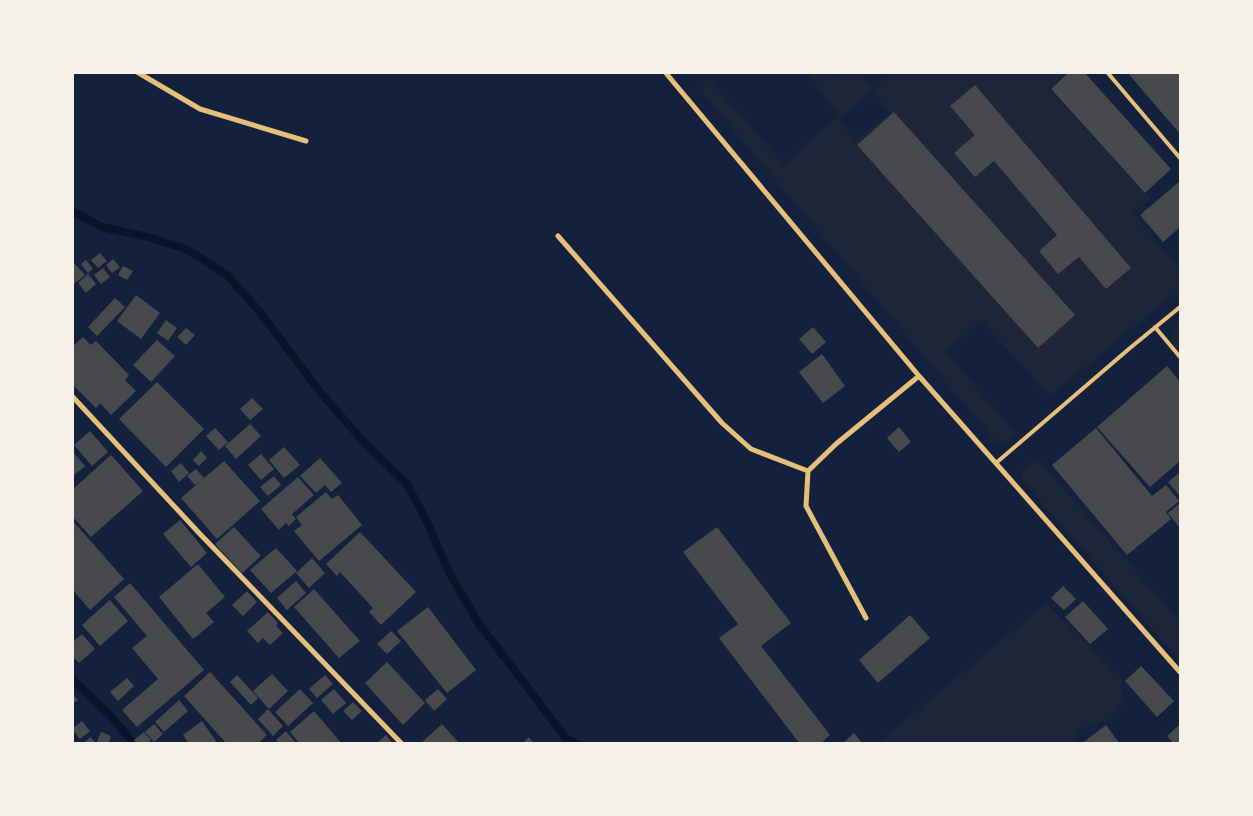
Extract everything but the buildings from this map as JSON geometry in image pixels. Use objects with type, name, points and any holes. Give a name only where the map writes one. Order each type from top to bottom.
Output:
[{"type":"street","points":[[137,72],[200,109],[306,141]]},
{"type":"street","points":[[665,72],[920,376],[1180,672]]},
{"type":"street","points":[[558,236],[722,423],[751,449],[808,471]]},
{"type":"street","points":[[866,618],[806,506],[808,471],[836,444],[920,376]]},
{"type":"street","points":[[72,396],[206,541],[402,744]]},
{"type":"lane","points":[[1107,72],[1180,158]]},
{"type":"lane","points":[[996,463],[1180,307]]},
{"type":"lane","points":[[1155,327],[1180,357]]},
{"type":"shaded area","points":[[808,73],[832,73],[837,78],[843,73],[860,73],[874,89],[892,73],[1065,73],[1049,89],[1150,199],[1133,214],[1180,269],[1180,289],[1050,396],[982,321],[945,351],[1016,434],[1004,443],[997,443],[704,95],[702,86],[708,78],[784,165],[836,117],[838,113],[827,101]],"holes":[[[872,91],[890,113],[856,141],[839,120]]]},
{"type":"shaded area","points":[[1180,322],[1180,354],[1172,342],[1172,334]]},
{"type":"shaded area","points":[[1037,458],[1180,622],[1180,661],[1023,481],[1023,470]]},
{"type":"shaded area","points":[[1046,603],[1120,676],[1124,702],[1110,719],[1079,729],[1072,743],[878,743]]},
{"type":"waterway","points":[[72,211],[102,227],[148,237],[186,249],[227,275],[259,311],[321,393],[361,439],[407,484],[427,522],[449,572],[479,624],[566,738],[577,744]]},
{"type":"waterway","points":[[72,679],[111,716],[134,744]]}]
